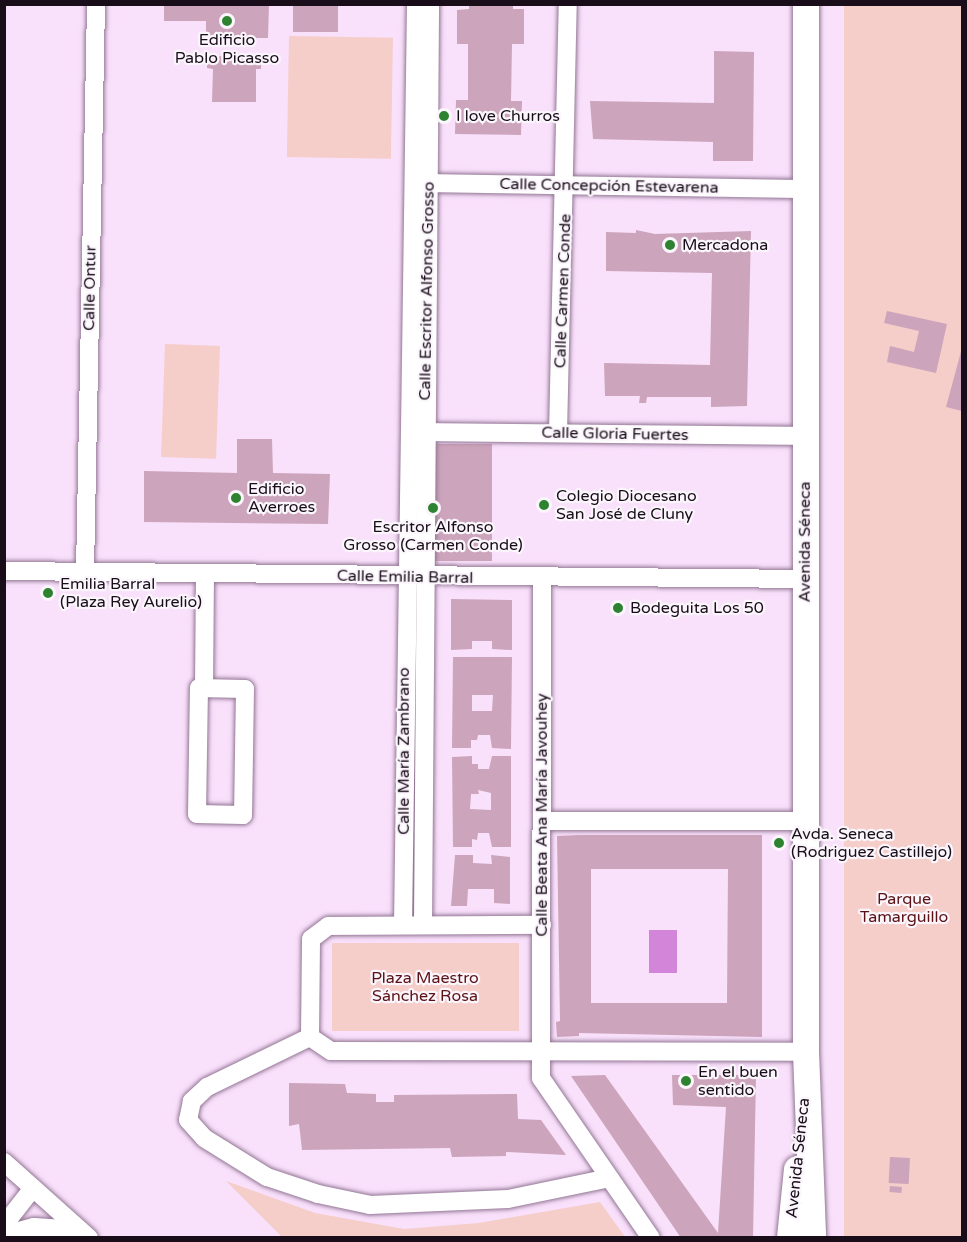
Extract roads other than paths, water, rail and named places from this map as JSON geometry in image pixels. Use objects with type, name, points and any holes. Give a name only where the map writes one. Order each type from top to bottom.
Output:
[{"type":"street","name":"Calle Ontur","points":[[85,572],[96,4]]},
{"type":"street","name":"Calle Escritor Alfonso Grosso","points":[[415,577],[424,432],[416,4]]},
{"type":"street","name":"Calle Escritor Alfonso Grosso","points":[[415,577],[421,183],[430,4]]},
{"type":"street","name":"Calle Carmen Conde","points":[[558,433],[566,185],[568,4]]},
{"type":"street","name":"Avenida Séneca","points":[[806,4],[806,1052],[813,1238]]},
{"type":"street","name":"Calle Concepción Estevarena","points":[[421,183],[806,189]]},
{"type":"street","name":"Calle Gloria Fuertes","points":[[424,432],[805,436]]},
{"type":"street","name":"Calle Emilia Barral","points":[[4,571],[415,577],[805,579]]},
{"type":"street","points":[[204,688],[205,574]]},
{"type":"street","name":"Calle María Zambrano","points":[[403,926],[415,577]]},
{"type":"street","name":"Calle María Zambrano","points":[[415,577],[423,926]]},
{"type":"street","name":"Calle Beata Ana María Javouhey","points":[[542,578],[541,1078],[651,1238]]},
{"type":"street","points":[[199,688],[204,688],[245,689],[243,815],[197,814],[199,688]]},
{"type":"street","points":[[542,821],[806,821]]},
{"type":"street","points":[[310,1037],[311,939],[328,926],[542,925]]},
{"type":"street","points":[[310,1037],[331,1051],[806,1052]]},
{"type":"street","points":[[310,1037],[207,1087],[192,1101],[188,1120],[204,1138],[267,1177],[318,1194],[370,1205],[508,1199],[609,1178]]},
{"type":"street","name":"Avenida Séneca","points":[[790,1238],[807,1079]]},
{"type":"street","points":[[4,1162],[84,1234]]},
{"type":"street","points":[[4,1225],[33,1188]]},
{"type":"street","points":[[4,1235],[34,1227],[84,1234]]},
{"type":"place","name":"Edificio Pablo Picasso","points":[[227,21]]},
{"type":"place","name":"I love Churros","points":[[444,116]]},
{"type":"place","name":"Mercadona","points":[[670,245]]},
{"type":"place","name":"Edificio Averroes","points":[[236,498]]},
{"type":"place","name":"Colegio Diocesano San José de Cluny","points":[[544,505]]},
{"type":"place","name":"Escritor Alfonso Grosso (Carmen Conde)","points":[[433,508]]},
{"type":"place","name":"Emilia Barral (Plaza Rey Aurelio)","points":[[48,593]]},
{"type":"place","name":"Bodeguita Los 50","points":[[618,608]]},
{"type":"place","name":"Avda. Seneca (Rodriguez Castillejo)","points":[[779,843]]},
{"type":"place","name":"En el buen sentido","points":[[686,1081]]},
{"type":"park label","name":"Parque Tamarguillo","points":[[904,908]]},
{"type":"park label","name":"Plaza Maestro Sánchez Rosa","points":[[425,987]]}]
